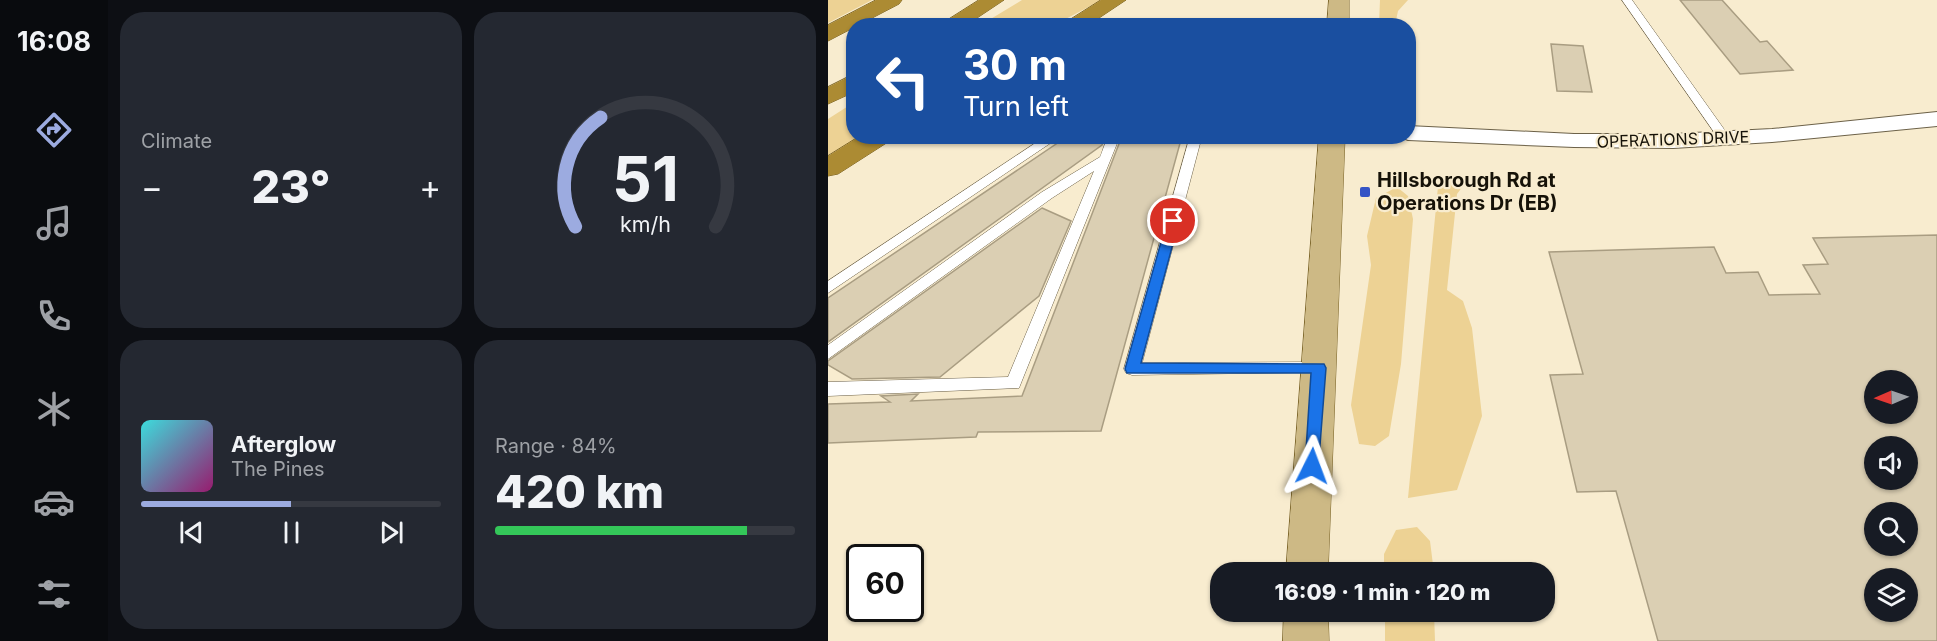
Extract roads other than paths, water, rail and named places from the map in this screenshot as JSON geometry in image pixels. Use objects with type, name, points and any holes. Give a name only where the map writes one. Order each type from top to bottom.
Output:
[{"type":"highway","points":[[963,18],[993,0]]},
{"type":"highway","points":[[1085,18],[1116,0]]},
{"type":"highway","points":[[882,18],[901,2]]},
{"type":"highway","points":[[864,18],[901,2]]},
{"type":"highway","points":[[828,34],[846,26]]},
{"type":"highway","points":[[828,49],[846,39]]},
{"type":"highway","points":[[828,97],[846,86]]},
{"type":"highway","points":[[828,168],[866,144]]},
{"type":"main road","points":[[1338,18],[1339,0]]},
{"type":"main road","points":[[1308,562],[1332,144]]},
{"type":"main road","points":[[1306,622],[1306,641]]},
{"type":"street","name":"OPERATIONS DRIVE","points":[[1416,133],[1600,142],[1725,139],[1937,119]]},
{"type":"lane","points":[[1627,0],[1725,139]]},
{"type":"lane","points":[[828,288],[1043,144]]},
{"type":"lane","points":[[828,389],[1014,383],[1111,144]]},
{"type":"lane","points":[[1194,144],[1132,369],[1319,368]]},
{"type":"lane","points":[[828,353],[1047,195],[1105,159]]},
{"type":"place","name":"Hillsborough Rd at Operations Dr (EB)","points":[[1365,192]]}]
